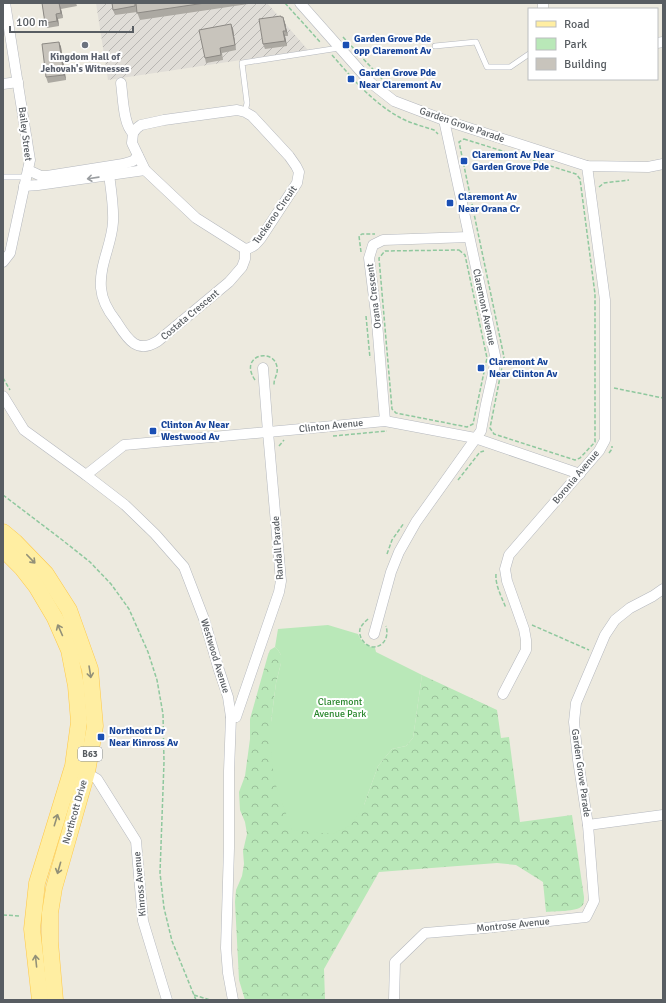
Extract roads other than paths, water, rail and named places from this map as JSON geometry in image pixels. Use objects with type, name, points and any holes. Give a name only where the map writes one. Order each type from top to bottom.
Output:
[{"type":"main road","name":"Northcott Drive","points":[[3,532],[15,542],[46,574],[58,592],[69,610],[90,669],[95,726],[80,769],[50,913],[50,942],[55,1000]]},
{"type":"main road","name":"Northcott Drive","points":[[3,549],[22,568],[36,586],[55,618],[69,650],[76,686],[80,769],[65,791],[37,884],[32,929],[40,1000]]},
{"type":"street","name":"Bailey Street","points":[[3,262],[10,253],[30,160],[5,3]]},
{"type":"street","name":"Garden Grove Parade","points":[[300,3],[371,83],[394,101],[444,120],[587,166],[648,167],[663,164]]},
{"type":"street","points":[[3,84],[18,82]]},
{"type":"street","name":"Tuckeroo Circuit","points":[[121,83],[126,123],[133,133],[132,143],[145,170],[196,218],[245,249],[255,246],[261,238],[297,183],[298,172],[296,166],[288,156],[252,116],[245,112]]},
{"type":"street","points":[[133,133],[141,125],[164,120],[237,110],[245,112]]},
{"type":"street","name":"Claremont Avenue","points":[[374,634],[391,572],[399,552],[416,522],[481,431],[496,360],[444,120]]},
{"type":"street","points":[[26,178],[38,185],[108,171],[133,161],[138,156]]},
{"type":"street","name":"Boronia Avenue","points":[[503,694],[526,650],[524,629],[507,581],[505,569],[509,555],[580,474],[599,451],[605,440],[604,300],[587,166]]},
{"type":"street","points":[[26,178],[108,171],[145,170]]},
{"type":"street","name":"Costata Crescent","points":[[108,171],[113,222],[101,275],[101,288],[103,300],[108,310],[128,339],[133,343],[147,346],[158,341],[229,282],[242,267],[245,259],[245,249]]},
{"type":"street","name":"Orana Crescent","points":[[385,421],[377,322],[369,258],[374,245],[383,240],[469,237]]},
{"type":"street","name":"Randall Parade","points":[[231,717],[236,717],[279,592],[281,581],[263,368]]},
{"type":"street","name":"Westwood Avenue","points":[[7,393],[24,430],[125,505],[155,534],[184,567],[204,620],[228,697],[231,717],[226,948],[228,973],[233,1000]]},
{"type":"street","name":"Clinton Avenue","points":[[86,475],[124,445],[385,421],[475,438],[580,474]]},
{"type":"street","name":"Garden Grove Parade","points":[[588,825],[574,722],[576,703],[605,635],[615,620],[630,608],[663,589]]},
{"type":"street","name":"Kinross Avenue","points":[[80,769],[96,779],[136,841],[143,921],[167,1000]]},
{"type":"street","points":[[588,825],[663,815]]},
{"type":"street","name":"Montrose Avenue","points":[[394,1000],[395,962],[426,933],[586,917],[594,901],[588,825]]},
{"type":"lane","points":[[435,46],[476,42],[487,67],[510,67],[528,55]]},
{"type":"lane","points":[[245,112],[247,103],[242,63],[340,48]]},
{"type":"lane","points":[[3,177],[26,178]]},
{"type":"place","name":"Kingdom Hall of Jehovah's Witnesses","points":[[85,45]]},
{"type":"place","name":"Garden Grove Pde opp Claremont Av","points":[[346,45]]},
{"type":"place","name":"Garden Grove Pde Near Claremont Av","points":[[351,79]]},
{"type":"place","name":"Claremont Av Near Garden Grove Pde","points":[[464,161]]},
{"type":"place","name":"Claremont Av Near Orana Cr","points":[[450,203]]},
{"type":"place","name":"Claremont Av Near Clinton Av","points":[[481,368]]},
{"type":"place","name":"Clinton Av Near Westwood Av","points":[[153,431]]},
{"type":"place","name":"Northcott Dr Near Kinross Av","points":[[101,737]]},
{"type":"park label","name":"Claremont Avenue Park","points":[[340,708]]}]
